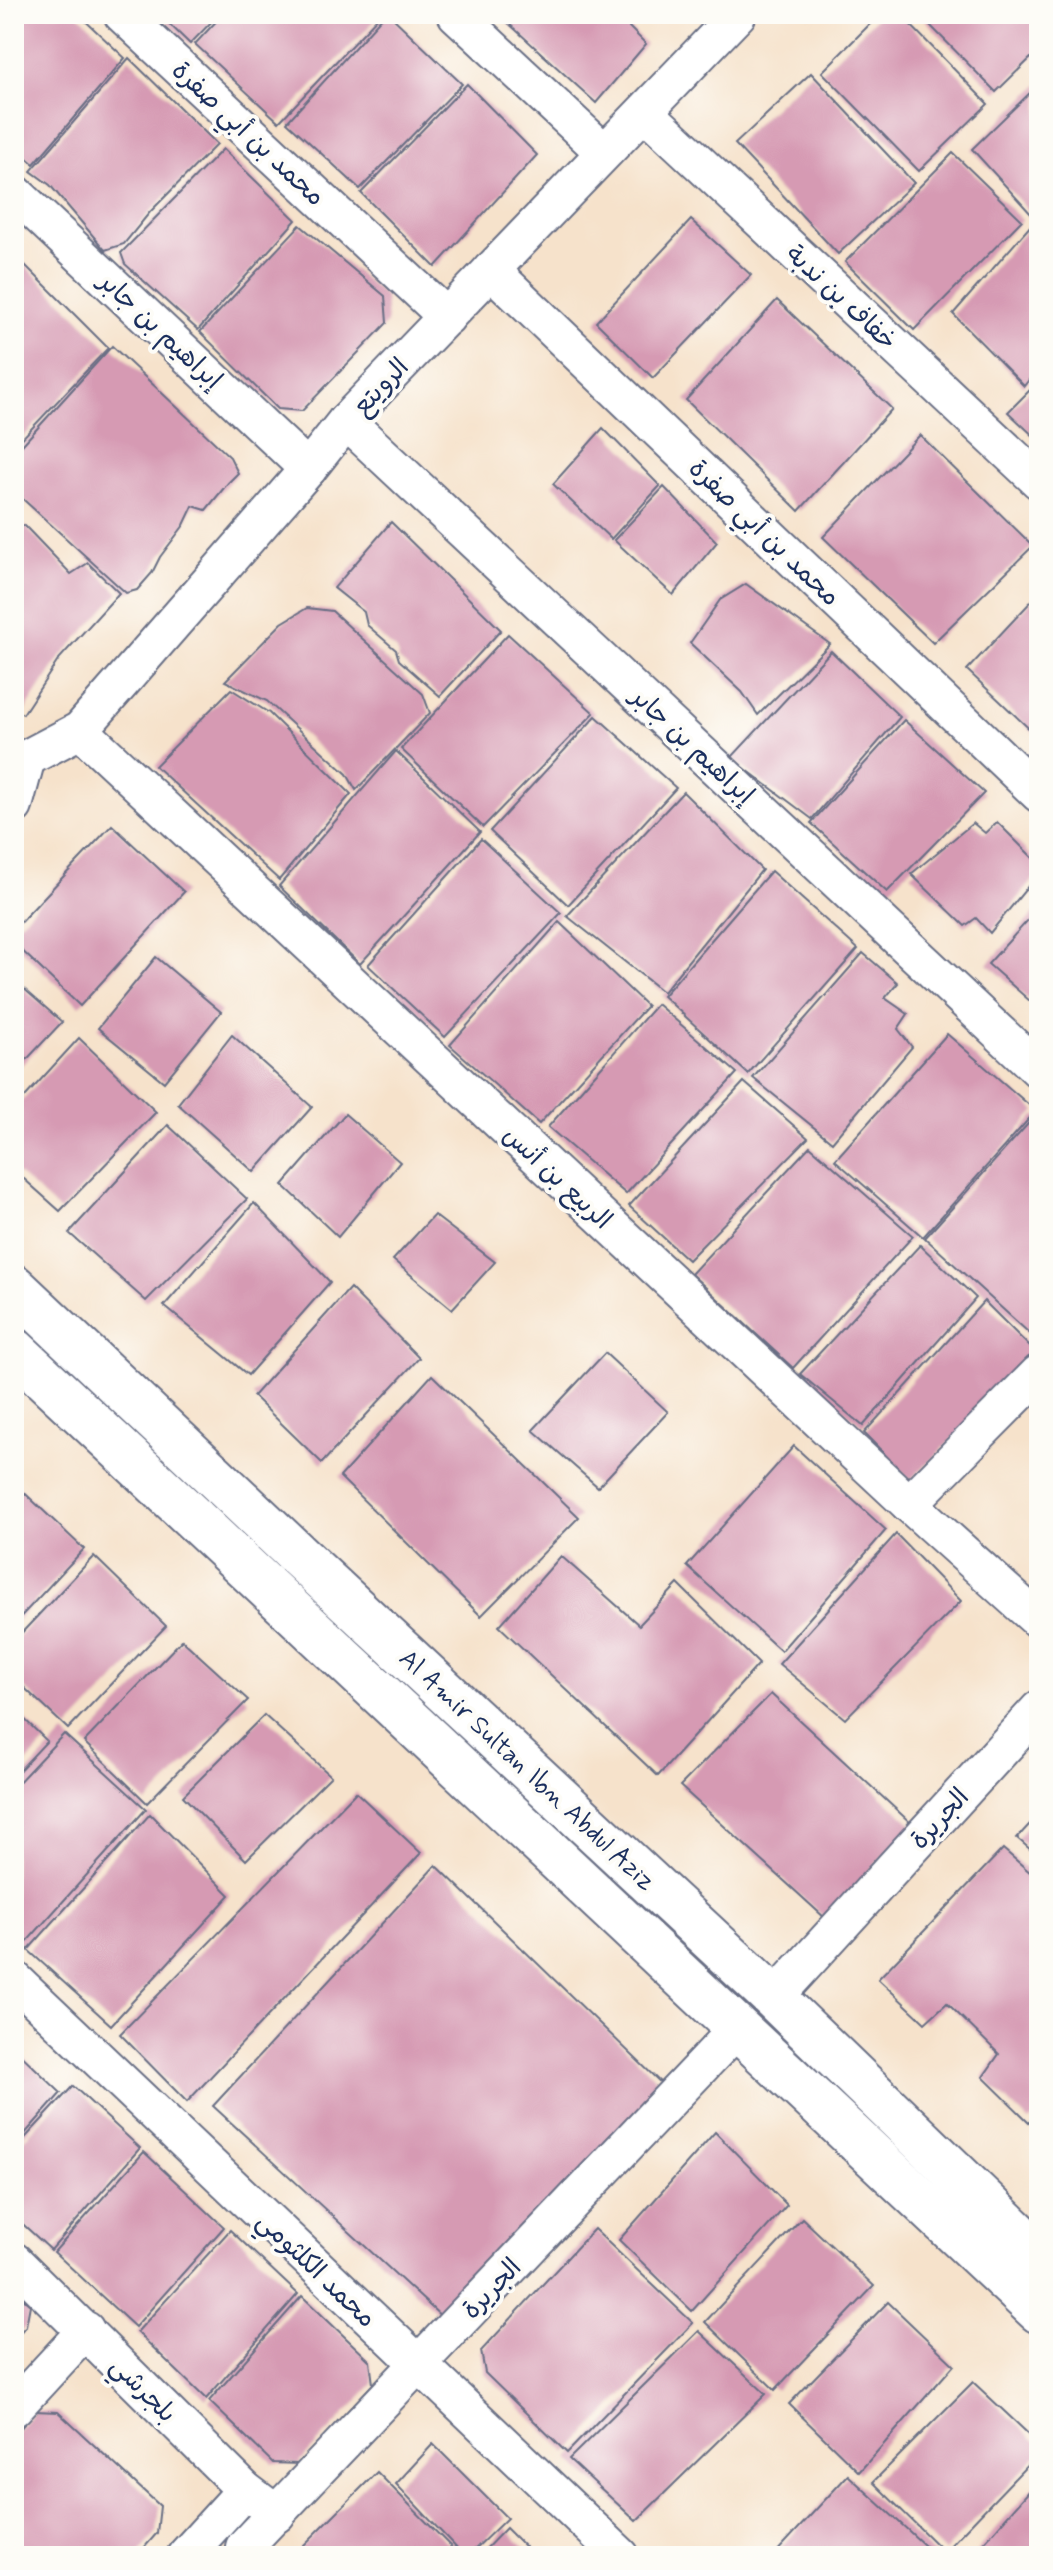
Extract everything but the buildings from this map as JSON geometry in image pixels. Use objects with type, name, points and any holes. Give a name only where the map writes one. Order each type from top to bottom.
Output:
[{"type":"street","name":"محمد بن أبي صفرة","points":[[122,14],[447,317]]},
{"type":"street","points":[[456,14],[604,152]]},
{"type":"street","name":"الرويتع","points":[[14,806],[18,757],[80,730],[308,469],[346,421],[738,14]]},
{"type":"street","name":"خفاف بن ندبة","points":[[645,112],[1039,481]]},
{"type":"street","name":"إبراهيم بن جابر","points":[[14,192],[308,469]]},
{"type":"street","name":"محمد بن أبي صفرة","points":[[491,270],[1039,794]]},
{"type":"street","name":"إبراهيم بن جابر","points":[[346,421],[1039,1070]]},
{"type":"street","name":"الربيع بن أنس","points":[[80,730],[909,1504],[1039,1621]]},
{"type":"street","name":"Al Amir Sultan Ibn Abdul Aziz","points":[[14,1287],[289,1548],[774,1998],[1039,2254]]},
{"type":"street","name":"Al Amir Sultan Ibn Abdul Aziz","points":[[14,1350],[1039,2311]]},
{"type":"street","points":[[909,1504],[1039,1373]]},
{"type":"street","name":"الجريرة","points":[[774,1998],[1039,1709]]},
{"type":"street","name":"محمد الكلثومي","points":[[14,1979],[621,2556]]},
{"type":"street","name":"الجريرة","points":[[249,2551],[277,2514],[738,2028]]},
{"type":"street","name":"بلجرشي","points":[[14,2261],[245,2490],[277,2514]]},
{"type":"street","points":[[14,2408],[86,2330]]},
{"type":"street","points":[[185,2556],[245,2490]]}]
